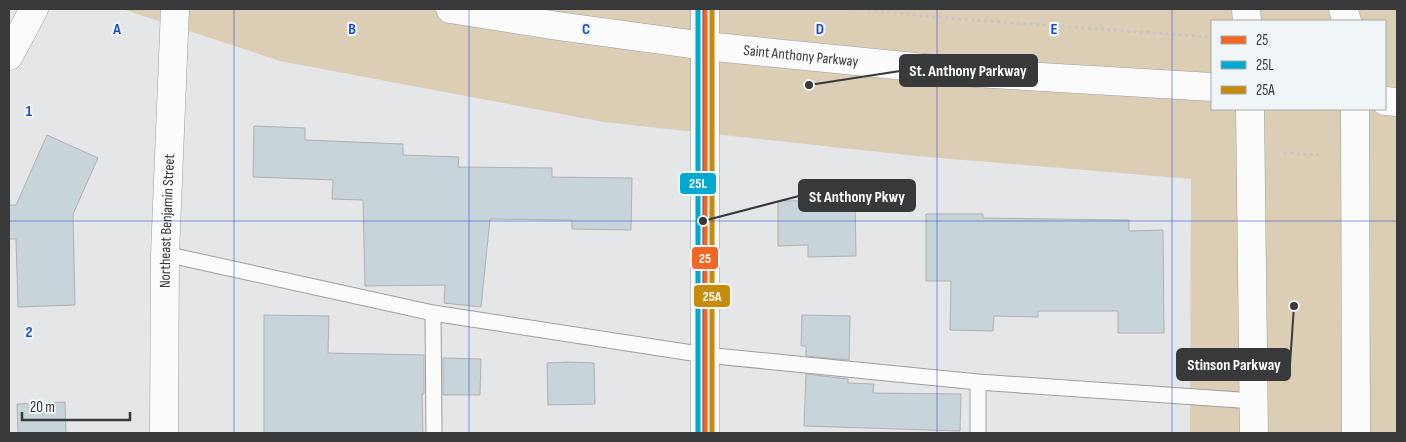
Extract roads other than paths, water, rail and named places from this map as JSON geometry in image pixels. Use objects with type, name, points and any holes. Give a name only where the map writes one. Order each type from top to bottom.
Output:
[{"type":"street","points":[[9,56],[34,9]]},
{"type":"street","name":"Northeast Benjamin Street","points":[[164,433],[165,254],[175,9]]},
{"type":"street","name":"Saint Anthony Parkway","points":[[450,9],[705,46],[975,73],[1211,87]]},
{"type":"street","points":[[705,9],[705,433]]},
{"type":"street","points":[[1250,110],[1254,433]]},
{"type":"street","points":[[1356,110],[1356,433]]},
{"type":"lane","points":[[165,254],[434,313],[705,355],[978,382],[1254,401]]},
{"type":"lane","points":[[434,313],[434,433]]},
{"type":"lane","points":[[978,382],[978,433]]},
{"type":"place","name":"St. Anthony Parkway","points":[[809,85]]},
{"type":"place","name":"St Anthony Pkwy","points":[[703,221]]},
{"type":"place","name":"Stinson Parkway","points":[[1294,306]]}]
